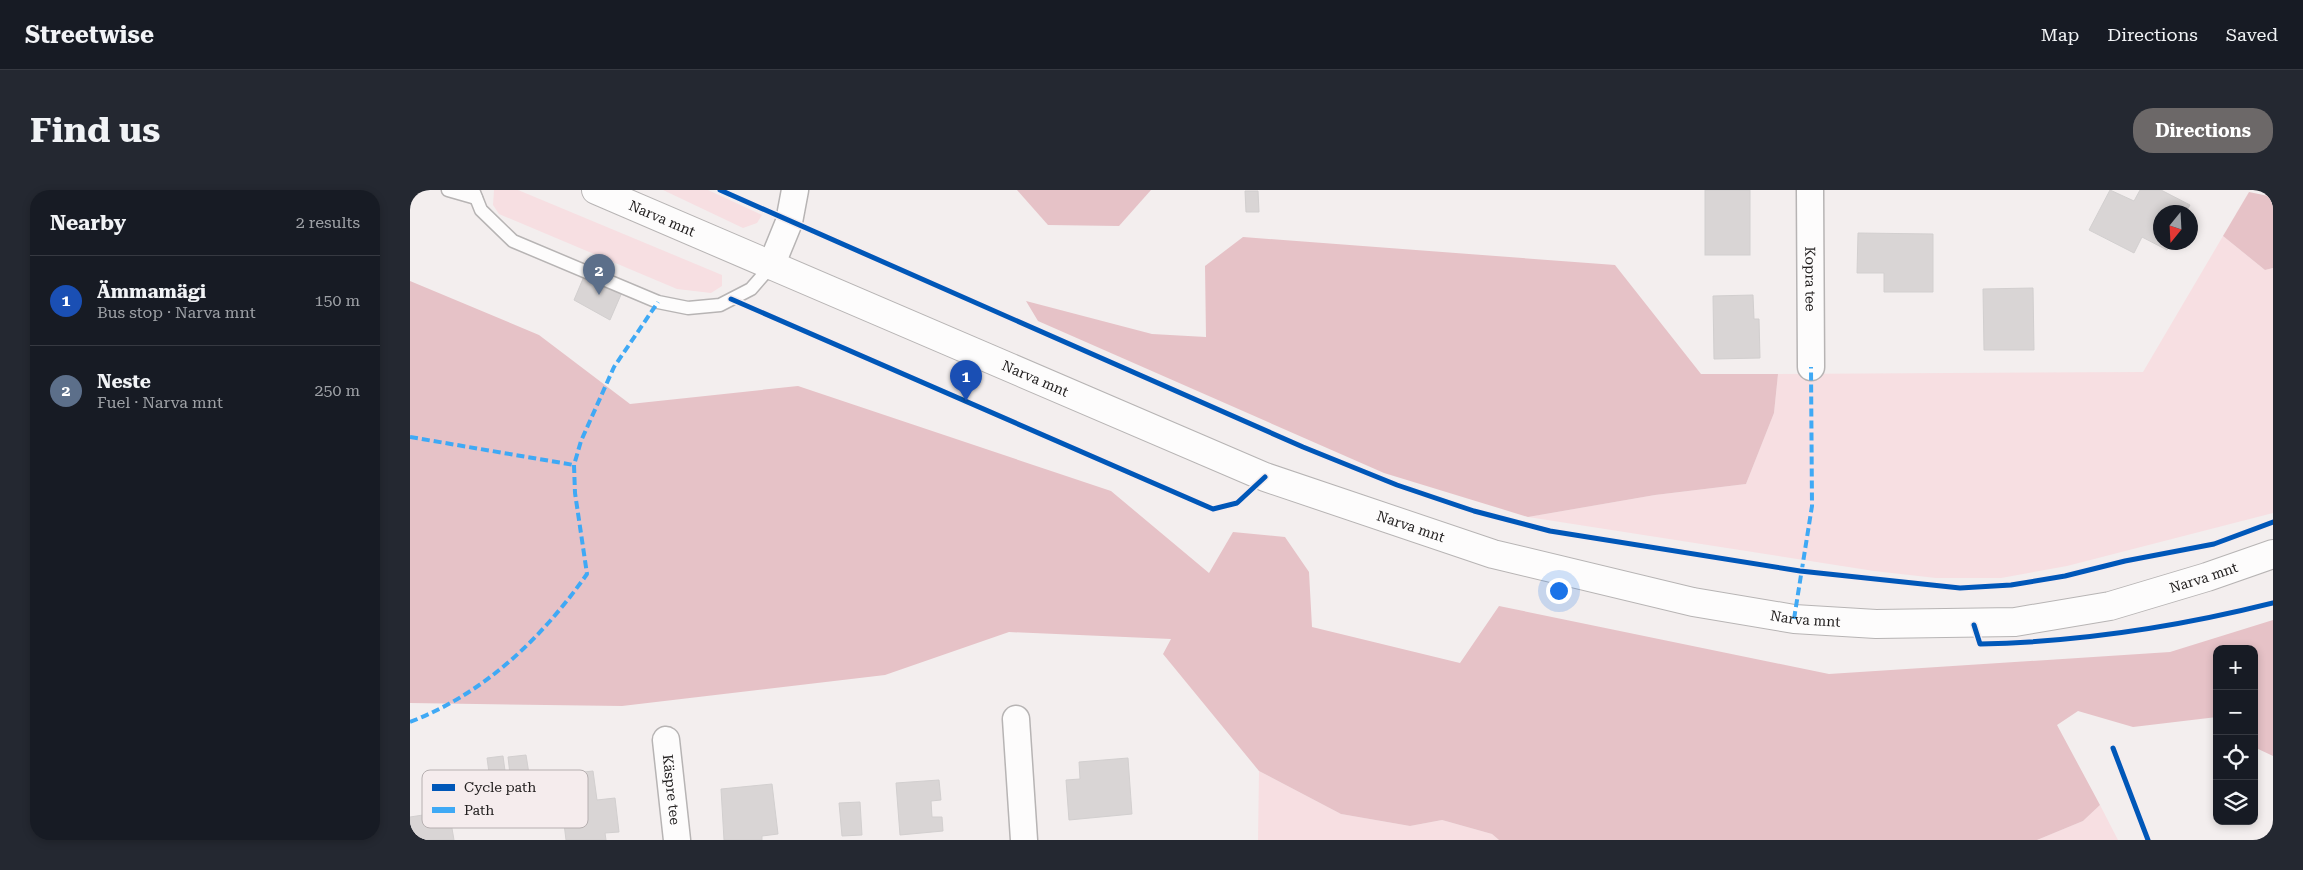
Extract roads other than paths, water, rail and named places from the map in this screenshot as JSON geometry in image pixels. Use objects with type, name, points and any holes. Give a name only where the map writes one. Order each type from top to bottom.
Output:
[{"type":"main road","name":"Narva mnt","points":[[596,190],[1265,477],[1493,554],[1693,602],[1794,619],[1876,624],[2015,622],[2110,606],[2207,577],[2273,554]]},
{"type":"street","points":[[771,266],[789,222],[795,190]]},
{"type":"street","name":"Kopra tee","points":[[1810,190],[1811,367]]},
{"type":"street","points":[[1016,719],[1024,840]]},
{"type":"street","name":"Käspre tee","points":[[666,740],[677,840]]},
{"type":"lane","points":[[448,190],[475,194],[481,210],[513,241],[658,302],[688,308],[720,305],[751,289],[771,266]]},
{"type":"place","name":"Neste","points":[[599,295]]},
{"type":"place","name":"Ämmamägi","points":[[966,401]]}]
